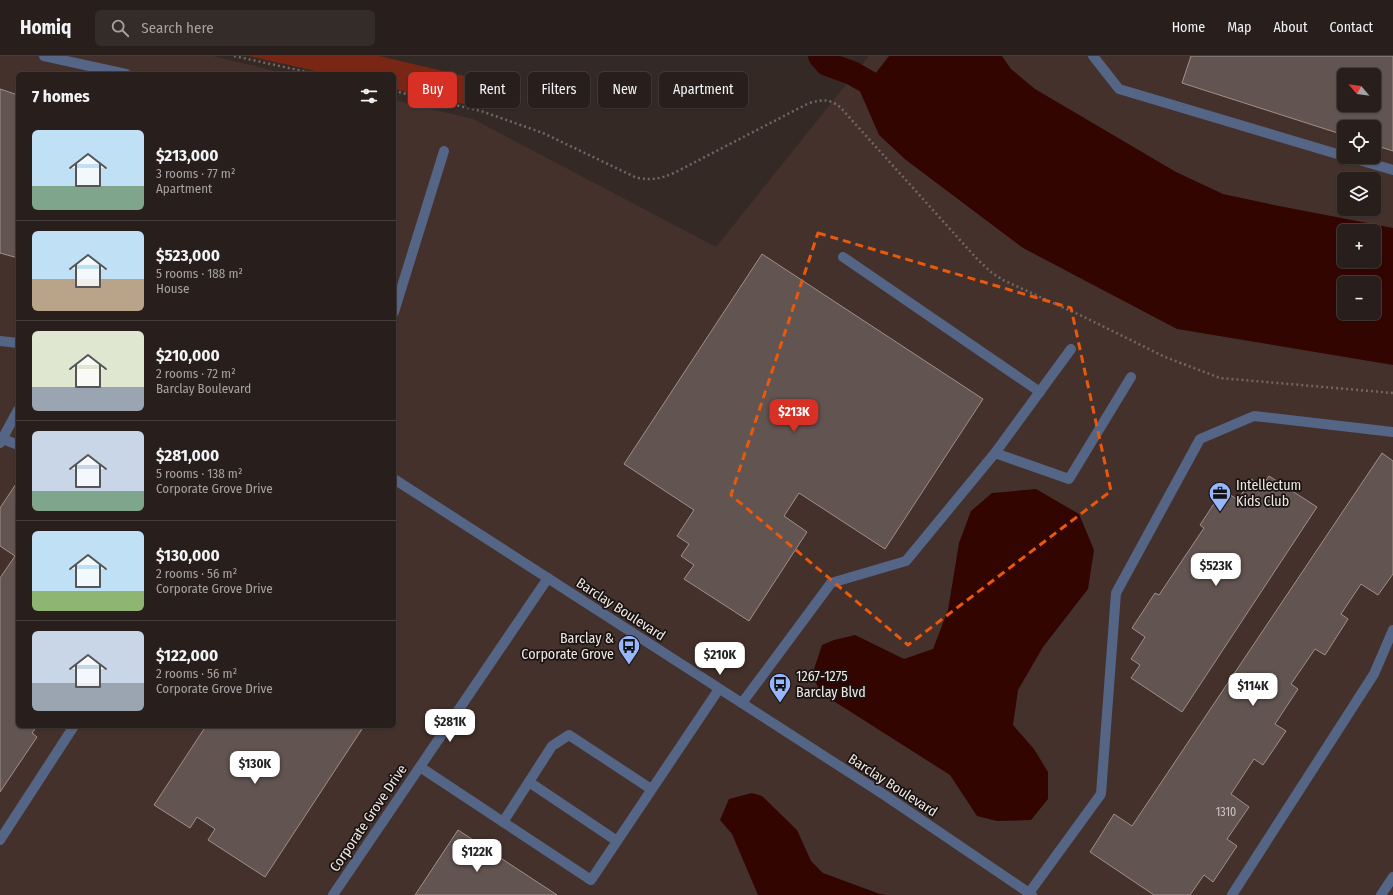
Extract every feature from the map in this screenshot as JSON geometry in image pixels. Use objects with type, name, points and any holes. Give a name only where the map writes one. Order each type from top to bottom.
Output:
[{"type":"street","points":[[44,56],[117,72]]},
{"type":"street","points":[[1092,56],[1119,89],[1337,154]]},
{"type":"street","points":[[396,306],[444,150]]},
{"type":"street","points":[[1372,164],[1393,170]]},
{"type":"street","points":[[843,257],[1040,392]]},
{"type":"street","points":[[0,341],[16,343]]},
{"type":"street","points":[[742,704],[831,583],[906,561],[995,453],[1071,349]]},
{"type":"street","points":[[995,453],[1069,479],[1131,377]]},
{"type":"street","points":[[16,414],[1,441],[16,445]]},
{"type":"street","points":[[1030,894],[1101,794],[1116,593],[1200,439],[1254,416],[1393,432]]},
{"type":"street","name":"Barclay Boulevard","points":[[396,480],[886,796],[1030,894]]},
{"type":"street","name":"Corporate Grove Drive","points":[[333,895],[548,578]]},
{"type":"street","points":[[1232,895],[1374,674],[1393,630]]},
{"type":"street","points":[[420,768],[591,880],[719,689]]},
{"type":"street","points":[[0,840],[73,728]]},
{"type":"street","points":[[503,822],[552,746],[569,735],[651,790]]},
{"type":"street","points":[[529,782],[617,841]]},
{"type":"street","points":[[1381,895],[1393,877]]},
{"type":"path","points":[[234,56],[307,72]]},
{"type":"path","points":[[396,91],[481,111],[543,133],[637,178],[650,180],[662,178],[674,173],[809,103],[822,100],[832,101],[840,107],[978,260],[991,272],[1003,280],[1084,317],[1165,357],[1220,378],[1393,392]]},
{"type":"highlighted area","points":[[818,233],[1071,308],[1111,491],[908,645],[731,495]]},
{"type":"shaded area","points":[[0,56],[213,56],[279,72],[16,72],[16,728],[396,728],[396,100],[408,103],[408,108],[427,108],[473,119],[716,247],[869,56],[1393,56],[1393,895],[0,895]]},
{"type":"shaded area","points":[[248,56],[379,56],[447,72],[408,72],[408,92],[396,89],[396,72],[320,72]]},
{"type":"shaded area","points":[[889,56],[1002,56],[1011,69],[1035,89],[1176,172],[1223,194],[1372,224],[1337,224],[1337,268],[1381,268],[1381,226],[1393,228],[1393,365],[1177,329],[1023,248],[906,160],[879,135],[852,73],[875,74]]},
{"type":"shaded area","points":[[457,74],[465,76],[465,104],[457,102]]},
{"type":"shaded area","points":[[1036,489],[1079,514],[1094,550],[1088,589],[1043,647],[1018,690],[1013,725],[1034,749],[1048,772],[1048,799],[1031,820],[997,821],[977,816],[950,775],[821,693],[812,675],[822,645],[834,640],[855,635],[904,659],[933,649],[948,610],[959,543],[971,511],[992,493]]},
{"type":"shaded area","points":[[752,793],[762,796],[797,830],[811,861],[823,873],[880,894],[887,895],[758,895],[732,834],[720,820],[729,799]]},
{"type":"building","points":[[1191,56],[1393,56],[1393,151],[1381,147],[1381,120],[1337,120],[1337,133],[1182,83]]},
{"type":"building","points":[[0,89],[16,94],[16,257],[0,253]]},
{"type":"building","points":[[762,254],[983,399],[885,549],[799,493],[784,516],[807,532],[749,621],[684,579],[694,565],[681,556],[689,544],[677,536],[694,510],[624,464]]},
{"type":"building","points":[[1382,453],[1393,461],[1393,574],[1378,595],[1361,584],[1341,614],[1348,619],[1325,655],[1315,649],[1291,684],[1298,689],[1275,724],[1286,731],[1263,765],[1254,759],[1231,794],[1249,807],[1227,839],[1237,846],[1213,882],[1204,875],[1190,895],[1154,895],[1090,852],[1114,814],[1132,826]]},
{"type":"building","points":[[1269,476],[1317,507],[1182,712],[1131,678],[1140,665],[1131,659],[1145,637],[1132,628],[1155,593],[1159,595],[1204,528],[1200,525],[1223,490],[1238,500],[1251,479],[1262,486]]},
{"type":"building","points":[[16,484],[16,728],[36,728],[32,733],[37,737],[0,792],[0,578],[15,556],[0,546],[0,508]]},
{"type":"building","points":[[205,728],[363,728],[265,877],[208,840],[215,829],[197,817],[190,828],[154,805]]},
{"type":"building","points":[[458,830],[557,895],[415,895]]},
{"type":"waterway","points":[[820,56],[827,64],[852,73],[880,89]]},
{"type":"place","name":"Intellectum Kids Club","points":[[1220,512]]},
{"type":"place","name":"Barclay & Corporate Grove","points":[[629,666]]},
{"type":"place","name":"1267-1275 Barclay Blvd","points":[[780,704]]}]
